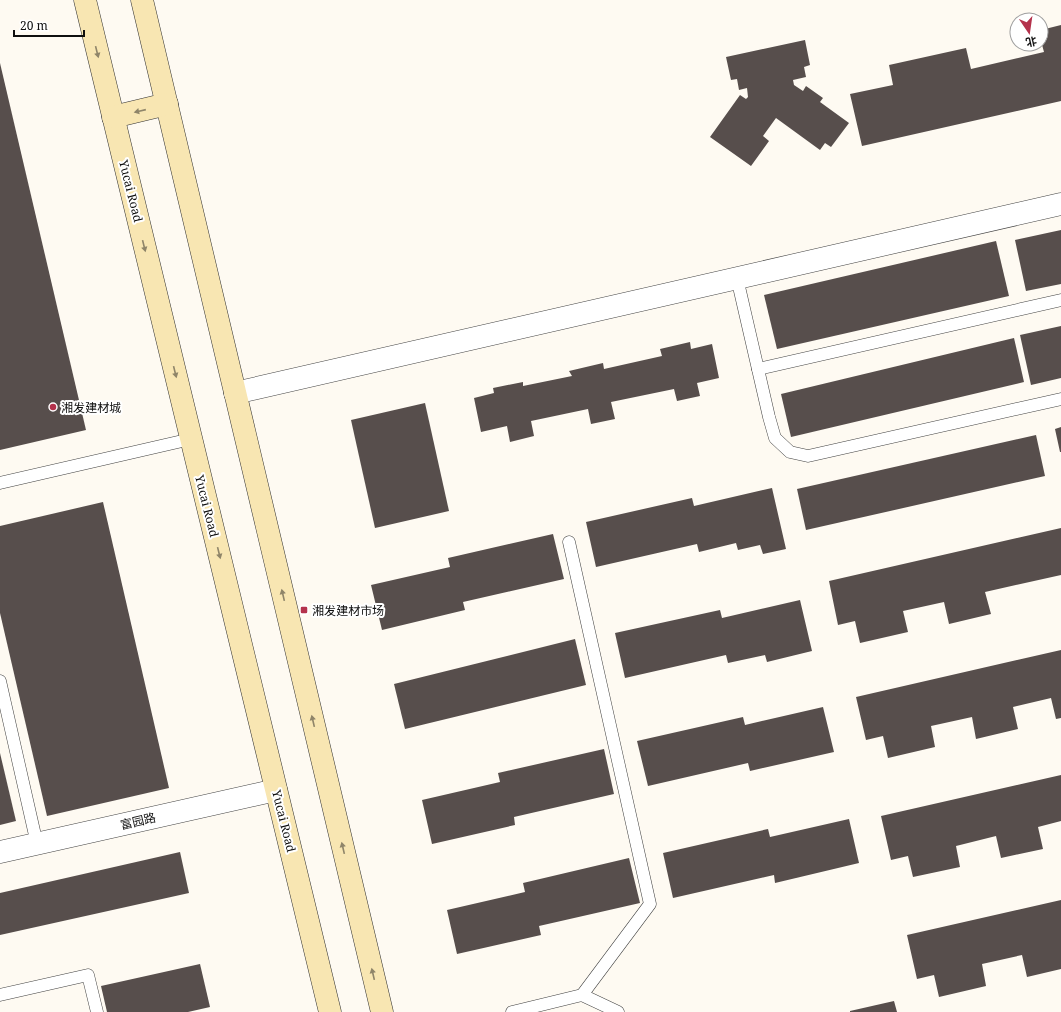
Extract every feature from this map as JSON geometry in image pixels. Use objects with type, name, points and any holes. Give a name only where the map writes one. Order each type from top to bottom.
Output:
[{"type":"main road","name":"Yucai Road","points":[[85,0],[330,1012]]},
{"type":"main road","points":[[142,0],[382,1012]]},
{"type":"main road","points":[[113,117],[167,104]]},
{"type":"street","points":[[235,393],[1061,204]]},
{"type":"street","name":"富园路","points":[[0,852],[276,790]]},
{"type":"lane","points":[[737,278],[775,438],[790,452],[808,456],[1061,399]]},
{"type":"lane","points":[[758,369],[1061,300]]},
{"type":"lane","points":[[0,483],[191,439]]},
{"type":"lane","points":[[569,542],[650,904],[582,995]]},
{"type":"lane","points":[[0,681],[37,844]]},
{"type":"lane","points":[[0,995],[88,975],[97,1012]]},
{"type":"lane","points":[[512,1012],[582,995],[618,1012]]},
{"type":"building","points":[[1061,25],[1061,101],[862,146],[850,94],[893,85],[889,65],[966,48],[971,69],[1049,52],[1049,28]]},
{"type":"building","points":[[805,40],[810,65],[804,67],[806,77],[793,80],[794,85],[803,91],[806,86],[823,98],[820,102],[849,123],[831,147],[825,143],[820,150],[776,118],[763,136],[769,141],[751,166],[710,137],[740,95],[746,99],[748,97],[747,88],[739,90],[737,79],[731,80],[726,57]]},
{"type":"building","points":[[0,63],[86,430],[0,450]]},
{"type":"building","points":[[1061,230],[1061,284],[1026,291],[1015,240]]},
{"type":"building","points":[[996,241],[1009,296],[777,349],[764,295]]},
{"type":"building","points":[[1061,326],[1061,378],[1031,385],[1020,335]]},
{"type":"building","points":[[1014,338],[1024,382],[791,437],[781,394]]},
{"type":"building","points":[[690,342],[691,349],[712,344],[719,378],[697,383],[700,396],[677,401],[674,389],[611,402],[615,419],[591,424],[588,409],[531,421],[534,436],[510,442],[507,426],[481,432],[474,398],[494,393],[493,388],[523,382],[523,386],[572,376],[569,371],[603,363],[604,369],[662,356],[660,349]]},
{"type":"building","points":[[425,403],[449,511],[375,528],[351,420]]},
{"type":"building","points":[[1061,427],[1061,452],[1060,452],[1055,429]]},
{"type":"building","points":[[1036,435],[1045,476],[806,530],[797,489]]},
{"type":"building","points":[[772,488],[786,549],[763,554],[760,545],[738,550],[736,543],[699,552],[697,544],[596,567],[586,522],[692,498],[694,506]]},
{"type":"building","points":[[103,502],[169,788],[47,816],[0,613],[0,526]]},
{"type":"building","points":[[1061,528],[1061,575],[985,592],[991,614],[949,624],[944,602],[903,611],[908,632],[860,643],[855,621],[838,625],[829,581]]},
{"type":"building","points":[[553,534],[564,579],[463,602],[465,610],[382,630],[371,585],[450,567],[448,558]]},
{"type":"building","points":[[800,600],[812,651],[767,662],[765,655],[728,663],[726,655],[625,678],[615,633],[720,610],[722,618]]},
{"type":"building","points":[[575,639],[586,685],[405,729],[394,684]]},
{"type":"building","points":[[1061,650],[1061,718],[1056,719],[1051,698],[1013,707],[1018,729],[976,739],[972,717],[931,726],[935,747],[888,758],[883,736],[866,740],[856,697]]},
{"type":"building","points":[[823,707],[834,752],[750,771],[748,763],[648,786],[637,741],[743,717],[745,725]]},
{"type":"building","points":[[604,749],[614,794],[514,817],[515,825],[432,844],[422,800],[500,782],[498,773]]},
{"type":"building","points":[[0,753],[16,821],[0,825]]},
{"type":"building","points":[[1061,775],[1061,821],[1038,827],[1043,849],[1001,858],[996,836],[956,846],[960,867],[913,877],[908,856],[891,860],[881,816]]},
{"type":"building","points":[[849,819],[859,863],[775,883],[774,875],[673,898],[663,853],[768,829],[770,837]]},
{"type":"building","points":[[180,852],[189,893],[0,935],[0,893]]},
{"type":"building","points":[[629,858],[640,903],[539,926],[541,935],[457,954],[447,910],[525,892],[523,883]]},
{"type":"building","points":[[1061,900],[1061,969],[1027,977],[1022,955],[982,964],[986,986],[939,997],[934,975],[917,979],[907,935]]},
{"type":"building","points":[[200,964],[210,1007],[188,1012],[107,1012],[101,986]]},
{"type":"building","points":[[894,1001],[897,1012],[850,1012],[850,1011]]},
{"type":"place","name":"湘发建材城","points":[[53,407]]},
{"type":"place","name":"湘发建材市场","points":[[304,610]]}]
